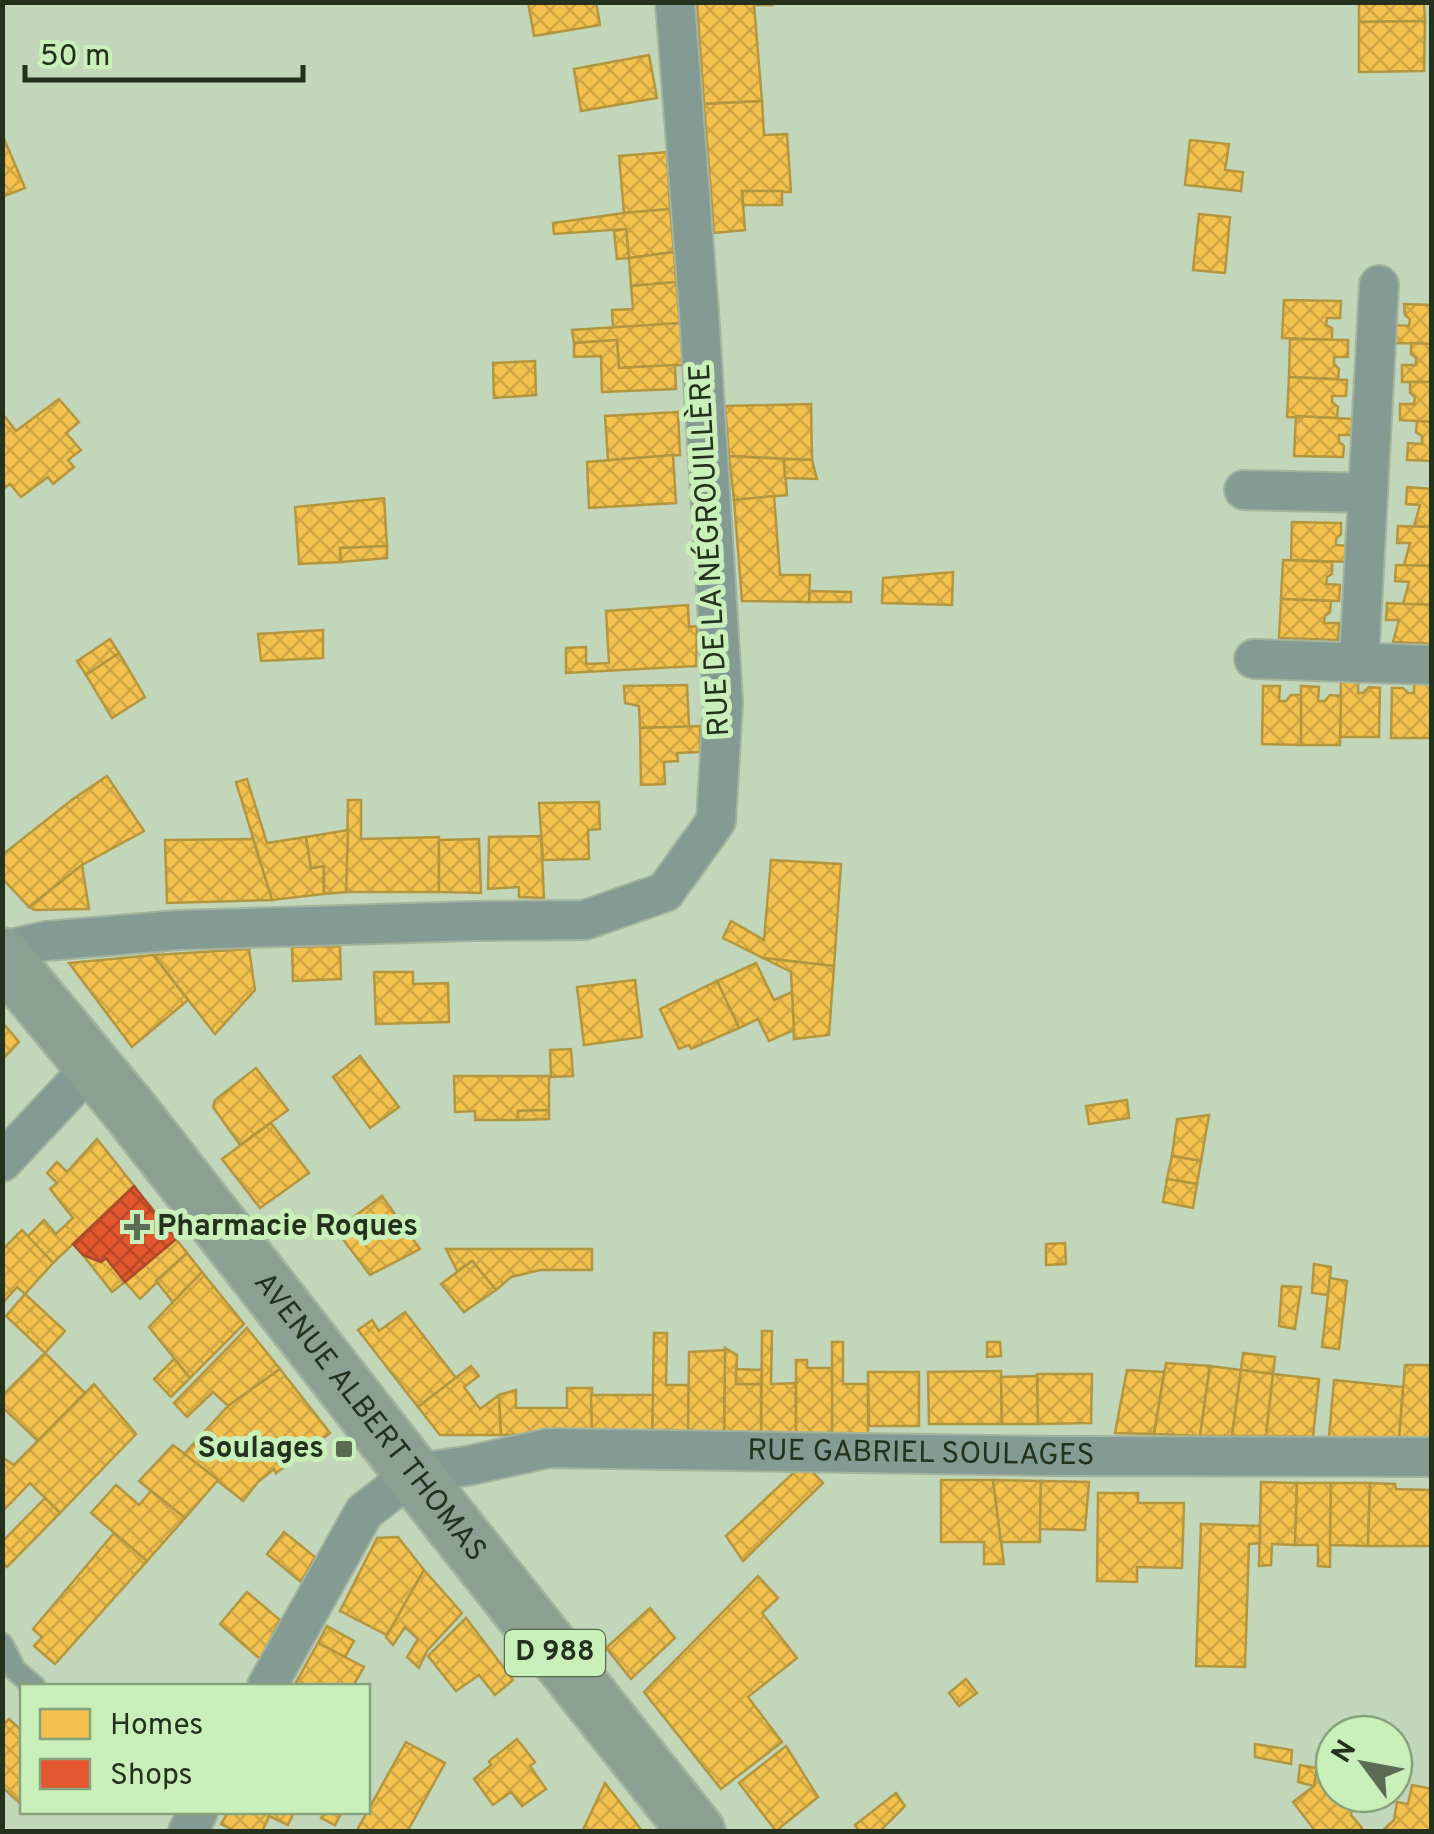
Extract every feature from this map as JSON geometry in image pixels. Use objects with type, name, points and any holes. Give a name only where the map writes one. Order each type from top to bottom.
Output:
[{"type":"main road","name":"AVENUE ALBERT THOMAS","points":[[2,954],[697,1832]]},
{"type":"street","name":"RUE DE LA NÉGROUILLÈRE","points":[[2,954],[46,941],[180,930],[585,920],[665,892],[716,821],[723,702],[699,312],[674,2]]},
{"type":"street","points":[[1359,663],[1378,285]]},
{"type":"street","points":[[1244,490],[1368,493]]},
{"type":"street","points":[[1254,659],[1432,665]]},
{"type":"street","points":[[2,1162],[93,1065]]},
{"type":"street","name":"RUE GABRIEL SOULAGES","points":[[414,1473],[549,1448],[1051,1456],[1432,1456]]},
{"type":"street","points":[[268,1684],[364,1512],[414,1473]]},
{"type":"lane","points":[[2,1644],[16,1670],[32,1684]]},
{"type":"building: Homes","points":[[528,2],[596,2],[600,25],[534,36]]},
{"type":"building: Homes","points":[[697,2],[772,2],[754,5],[762,101],[704,104]]},
{"type":"building: Homes","points":[[1359,2],[1424,2],[1425,21],[1359,22]]},
{"type":"building: Homes","points":[[1425,21],[1424,71],[1359,72],[1359,22]]},
{"type":"building: Homes","points":[[649,55],[657,98],[581,111],[574,69]]},
{"type":"building: Homes","points":[[762,101],[764,135],[787,134],[791,192],[742,191],[745,230],[714,233],[704,104]]},
{"type":"building: Homes","points":[[2,134],[25,188],[2,197]]},
{"type":"building: Homes","points":[[1190,140],[1229,144],[1225,170],[1243,172],[1241,191],[1185,185]]},
{"type":"building: Homes","points":[[667,152],[670,209],[624,213],[619,156]]},
{"type":"building: Homes","points":[[742,191],[782,191],[782,205],[743,205]]},
{"type":"building: Homes","points":[[670,209],[674,252],[629,258],[626,229],[554,234],[553,223]]},
{"type":"building: Homes","points":[[1199,214],[1230,217],[1225,273],[1193,270]]},
{"type":"building: Homes","points":[[626,229],[629,258],[617,259],[614,231]]},
{"type":"building: Homes","points":[[674,252],[676,282],[631,286],[629,258]]},
{"type":"building: Homes","points":[[676,282],[680,323],[613,328],[612,310],[633,309],[631,286]]},
{"type":"building: Homes","points":[[1284,300],[1341,301],[1340,318],[1327,318],[1332,340],[1282,338]]},
{"type":"building: Homes","points":[[1404,304],[1432,305],[1432,344],[1395,343],[1395,325],[1409,326]]},
{"type":"building: Homes","points":[[680,323],[683,365],[619,368],[617,340],[574,343],[572,330]]},
{"type":"building: Homes","points":[[1290,339],[1348,340],[1348,357],[1334,357],[1338,379],[1289,377]]},
{"type":"building: Homes","points":[[617,340],[619,368],[675,365],[676,389],[602,392],[601,356],[574,357],[574,343]]},
{"type":"building: Homes","points":[[1411,343],[1432,344],[1432,382],[1402,382],[1402,365],[1416,365]]},
{"type":"building: Homes","points":[[535,361],[536,395],[494,398],[493,363]]},
{"type":"building: Homes","points":[[1289,377],[1347,380],[1346,396],[1332,396],[1338,407],[1337,418],[1287,417]]},
{"type":"building: Homes","points":[[1410,382],[1432,382],[1432,422],[1400,420],[1400,404],[1414,404]]},
{"type":"building: Homes","points":[[59,399],[79,422],[66,433],[81,450],[68,460],[74,467],[53,484],[48,477],[21,497],[10,484],[2,490],[2,413],[16,431]]},
{"type":"building: Homes","points":[[811,404],[812,460],[729,456],[725,406]]},
{"type":"building: Homes","points":[[678,412],[680,455],[608,460],[605,416]]},
{"type":"building: Homes","points":[[1296,416],[1354,419],[1353,435],[1339,435],[1343,457],[1294,456]]},
{"type":"building: Homes","points":[[1417,421],[1432,422],[1432,461],[1407,460],[1408,443],[1422,444],[1422,436],[1416,432]]},
{"type":"building: Homes","points":[[673,455],[676,503],[589,508],[587,462]]},
{"type":"building: Homes","points":[[729,456],[784,459],[787,495],[734,500]]},
{"type":"building: Homes","points":[[784,459],[812,460],[817,479],[785,478]]},
{"type":"building: Homes","points":[[1407,487],[1432,489],[1432,527],[1414,526],[1420,505],[1406,504]]},
{"type":"building: Homes","points":[[774,496],[780,575],[810,575],[809,602],[742,601],[734,500]]},
{"type":"building: Homes","points":[[384,498],[387,546],[340,548],[341,562],[299,564],[295,507]]},
{"type":"building: Homes","points":[[1292,522],[1341,523],[1336,545],[1349,546],[1348,562],[1291,560]]},
{"type":"building: Homes","points":[[1398,526],[1432,527],[1432,566],[1404,565],[1410,543],[1397,543]]},
{"type":"building: Homes","points":[[387,546],[387,558],[341,562],[340,548]]},
{"type":"building: Homes","points":[[1283,560],[1332,562],[1332,574],[1326,584],[1340,585],[1339,601],[1281,599]]},
{"type":"building: Homes","points":[[1396,565],[1432,566],[1432,605],[1403,604],[1409,582],[1395,581]]},
{"type":"building: Homes","points":[[953,572],[952,605],[882,603],[883,578]]},
{"type":"building: Homes","points":[[810,591],[851,592],[851,602],[809,602]]},
{"type":"building: Homes","points":[[1281,599],[1331,601],[1324,623],[1339,623],[1338,640],[1279,638]]},
{"type":"building: Homes","points":[[1387,603],[1432,605],[1432,644],[1393,642],[1399,620],[1386,620]]},
{"type":"building: Homes","points":[[688,605],[689,627],[697,626],[696,666],[566,673],[566,648],[586,647],[586,664],[609,663],[606,611]]},
{"type":"building: Homes","points":[[323,630],[323,658],[261,661],[258,634]]},
{"type":"building: Homes","points":[[110,639],[119,653],[86,675],[77,661]]},
{"type":"building: Homes","points":[[119,653],[145,697],[112,718],[86,675]]},
{"type":"building: Homes","points":[[1341,679],[1358,679],[1358,693],[1369,687],[1380,688],[1379,737],[1340,737]]},
{"type":"building: Homes","points":[[1414,680],[1431,680],[1430,738],[1391,738],[1392,688],[1414,693]]},
{"type":"building: Homes","points":[[687,685],[689,727],[640,728],[639,706],[625,703],[624,686]]},
{"type":"building: Homes","points":[[1263,686],[1280,686],[1279,701],[1302,695],[1301,745],[1262,744]]},
{"type":"building: Homes","points":[[1301,686],[1319,687],[1318,701],[1325,701],[1330,695],[1341,696],[1340,745],[1301,745]]},
{"type":"building: Homes","points":[[700,726],[700,752],[677,753],[678,761],[664,762],[665,784],[641,785],[640,728]]},
{"type":"building: Homes","points":[[107,776],[144,831],[82,865],[29,907],[2,878],[2,855]]},
{"type":"building: Homes","points":[[247,779],[267,843],[306,837],[311,868],[324,866],[324,894],[272,900],[236,782]]},
{"type":"building: Homes","points":[[348,800],[361,800],[361,839],[439,837],[439,892],[346,892]]},
{"type":"building: Homes","points":[[599,802],[600,829],[588,830],[589,859],[543,860],[539,803]]},
{"type":"building: Homes","points":[[348,830],[346,892],[324,894],[324,866],[311,868],[306,837]]},
{"type":"building: Homes","points":[[541,836],[544,898],[519,897],[519,887],[488,889],[489,837]]},
{"type":"building: Homes","points":[[253,839],[272,900],[167,903],[165,840]]},
{"type":"building: Homes","points":[[479,839],[481,893],[439,892],[439,840]]},
{"type":"building: Homes","points":[[771,860],[841,864],[834,966],[763,958],[723,938],[731,921],[764,940]]},
{"type":"building: Homes","points":[[82,865],[89,909],[29,907]]},
{"type":"building: Homes","points":[[340,946],[341,979],[293,981],[292,947]]},
{"type":"building: Homes","points":[[249,949],[255,990],[215,1034],[153,955]]},
{"type":"building: Homes","points":[[153,955],[188,1000],[132,1047],[69,963]]},
{"type":"building: Homes","points":[[763,958],[834,966],[829,1035],[794,1039],[791,972]]},
{"type":"building: Homes","points":[[756,963],[774,1000],[792,992],[794,1030],[769,1041],[758,1019],[739,1028],[717,981]]},
{"type":"building: Homes","points":[[374,972],[413,972],[413,984],[448,983],[449,1022],[376,1024]]},
{"type":"building: Homes","points":[[635,980],[642,1037],[584,1045],[577,987]]},
{"type":"building: Homes","points":[[717,981],[739,1028],[691,1049],[689,1045],[679,1049],[660,1009]]},
{"type":"building: Homes","points":[[2,1022],[19,1042],[2,1060]]},
{"type":"building: Homes","points":[[571,1049],[573,1076],[551,1077],[550,1050]]},
{"type":"building: Homes","points":[[360,1056],[399,1107],[370,1128],[333,1077]]},
{"type":"building: Homes","points":[[256,1068],[288,1110],[240,1145],[213,1107],[215,1100]]},
{"type":"building: Homes","points":[[454,1076],[549,1076],[549,1110],[518,1111],[518,1120],[475,1120],[475,1111],[455,1112]]},
{"type":"building: Homes","points":[[1127,1100],[1129,1118],[1089,1124],[1086,1106]]},
{"type":"building: Homes","points":[[549,1110],[549,1119],[518,1120],[518,1111]]},
{"type":"building: Homes","points":[[1209,1115],[1201,1161],[1172,1156],[1177,1119]]},
{"type":"building: Homes","points":[[271,1123],[309,1173],[260,1208],[222,1159]]},
{"type":"building: Homes","points":[[97,1139],[134,1186],[53,1263],[27,1237],[44,1220],[56,1234],[73,1218],[50,1189],[57,1183],[47,1173],[57,1162],[67,1172]]},
{"type":"building: Homes","points":[[1172,1156],[1201,1161],[1197,1184],[1167,1179]]},
{"type":"building: Homes","points":[[1167,1179],[1197,1184],[1193,1208],[1163,1202]]},
{"type":"building: Homes","points":[[382,1196],[420,1249],[370,1275],[336,1230]]},
{"type":"building: Homes","points":[[22,1230],[53,1263],[25,1294],[17,1287],[2,1304],[2,1250]]},
{"type":"building: Homes","points":[[176,1239],[187,1253],[140,1299],[125,1282]]},
{"type":"building: Homes","points":[[1065,1243],[1066,1264],[1046,1265],[1046,1244]]},
{"type":"building: Homes","points":[[446,1249],[592,1249],[592,1270],[540,1270],[511,1277],[496,1290],[472,1261],[457,1271]]},
{"type":"building: Homes","points":[[187,1253],[202,1272],[173,1302],[156,1281]]},
{"type":"building: Homes","points":[[83,1255],[101,1262],[106,1258],[125,1282],[112,1292]]},
{"type":"building: Homes","points":[[472,1261],[496,1290],[464,1312],[441,1284]]},
{"type":"building: Homes","points":[[1314,1264],[1331,1267],[1328,1295],[1312,1293]]},
{"type":"building: Homes","points":[[202,1272],[244,1324],[190,1378],[149,1327]]},
{"type":"building: Homes","points":[[1330,1278],[1347,1281],[1339,1349],[1322,1347]]},
{"type":"building: Homes","points":[[1282,1286],[1301,1287],[1295,1329],[1279,1326]]},
{"type":"building: Homes","points":[[25,1294],[65,1331],[45,1353],[6,1316]]},
{"type":"building: Homes","points":[[405,1312],[456,1378],[418,1407],[358,1330],[372,1320],[379,1331]]},
{"type":"building: Homes","points":[[247,1328],[280,1369],[228,1406],[213,1392],[187,1417],[174,1403]]},
{"type":"building: Homes","points":[[762,1331],[772,1331],[771,1384],[796,1383],[796,1435],[761,1435]]},
{"type":"building: Homes","points":[[654,1333],[667,1333],[666,1385],[689,1385],[688,1435],[652,1434]]},
{"type":"building: Homes","points":[[832,1342],[843,1342],[843,1384],[868,1384],[868,1434],[832,1435]]},
{"type":"building: Homes","points":[[987,1342],[1000,1342],[1001,1356],[987,1357]]},
{"type":"building: Homes","points":[[725,1348],[737,1355],[736,1384],[761,1384],[761,1435],[724,1435]]},
{"type":"building: Homes","points":[[725,1350],[724,1435],[688,1435],[689,1352]]},
{"type":"building: Homes","points":[[45,1353],[85,1393],[38,1441],[2,1407],[2,1396]]},
{"type":"building: Homes","points":[[1243,1353],[1275,1357],[1273,1374],[1241,1370]]},
{"type":"building: Homes","points":[[174,1359],[190,1378],[171,1397],[154,1379]]},
{"type":"building: Homes","points":[[796,1360],[807,1360],[807,1368],[832,1368],[832,1435],[796,1435]]},
{"type":"building: Homes","points":[[1166,1363],[1210,1366],[1200,1436],[1154,1434]]},
{"type":"building: Homes","points":[[1405,1365],[1432,1365],[1432,1439],[1399,1438]]},
{"type":"building: Homes","points":[[471,1366],[479,1376],[464,1387],[480,1409],[499,1395],[501,1435],[440,1435],[418,1407]]},
{"type":"building: Homes","points":[[1210,1366],[1241,1370],[1232,1436],[1200,1436]]},
{"type":"building: Homes","points":[[280,1369],[330,1433],[276,1473],[274,1469],[243,1501],[184,1454],[228,1406]]},
{"type":"building: Homes","points":[[736,1369],[762,1370],[761,1384],[736,1384]]},
{"type":"building: Homes","points":[[1127,1370],[1164,1372],[1154,1434],[1115,1433]]},
{"type":"building: Homes","points":[[1241,1370],[1273,1374],[1266,1436],[1232,1436]]},
{"type":"building: Homes","points":[[1001,1371],[1002,1424],[929,1424],[928,1372]]},
{"type":"building: Homes","points":[[868,1372],[919,1372],[919,1426],[869,1426]]},
{"type":"building: Homes","points":[[1037,1374],[1092,1374],[1091,1423],[1038,1424]]},
{"type":"building: Homes","points":[[1273,1374],[1319,1379],[1313,1437],[1266,1436]]},
{"type":"building: Homes","points":[[1037,1376],[1038,1424],[1002,1424],[1001,1377]]},
{"type":"building: Homes","points":[[1334,1380],[1403,1387],[1399,1438],[1329,1437]]},
{"type":"building: Homes","points":[[94,1384],[136,1434],[60,1513],[30,1483],[2,1512],[2,1457],[14,1465]]},
{"type":"building: Homes","points":[[567,1388],[592,1388],[592,1435],[501,1435],[499,1395],[516,1390],[516,1408],[567,1408]]},
{"type":"building: Homes","points":[[591,1395],[653,1395],[652,1434],[592,1435]]},
{"type":"building: Homes","points":[[173,1445],[218,1480],[185,1518],[139,1481]]},
{"type":"building: Homes","points":[[804,1463],[823,1483],[743,1561],[726,1536]]},
{"type":"building: Homes","points":[[941,1480],[993,1480],[1004,1564],[984,1564],[984,1542],[941,1542]]},
{"type":"building: Homes","points":[[993,1480],[1041,1481],[1040,1542],[1001,1542]]},
{"type":"building: Homes","points":[[1041,1481],[1089,1482],[1085,1530],[1040,1529]]},
{"type":"building: Homes","points":[[1261,1482],[1297,1483],[1295,1545],[1272,1544],[1271,1565],[1259,1566]]},
{"type":"building: Homes","points":[[1297,1483],[1331,1483],[1330,1567],[1318,1566],[1318,1545],[1295,1545]]},
{"type":"building: Homes","points":[[1331,1483],[1370,1483],[1368,1546],[1330,1545]]},
{"type":"building: Homes","points":[[1370,1483],[1431,1490],[1431,1546],[1368,1546]]},
{"type":"building: Homes","points":[[116,1485],[139,1505],[151,1491],[185,1518],[147,1561],[91,1513]]},
{"type":"building: Homes","points":[[1098,1493],[1138,1493],[1138,1503],[1184,1503],[1182,1568],[1137,1567],[1137,1582],[1097,1581]]},
{"type":"building: Homes","points":[[45,1498],[60,1513],[7,1567],[2,1562],[2,1542]]},
{"type":"building: Homes","points":[[1201,1524],[1260,1526],[1260,1543],[1249,1544],[1245,1667],[1196,1666]]},
{"type":"building: Homes","points":[[284,1532],[315,1557],[301,1582],[267,1554]]},
{"type":"building: Homes","points":[[114,1533],[147,1561],[55,1664],[34,1646],[42,1637],[33,1629]]},
{"type":"building: Homes","points":[[398,1537],[424,1570],[387,1635],[340,1611],[377,1538]]},
{"type":"building: Homes","points":[[424,1570],[462,1613],[427,1651],[419,1668],[407,1657],[418,1639],[405,1627],[393,1645],[386,1637]]},
{"type":"building: Homes","points":[[758,1576],[778,1598],[762,1613],[797,1658],[748,1697],[782,1742],[721,1789],[644,1692]]},
{"type":"building: Homes","points":[[247,1592],[280,1620],[260,1659],[220,1624]]},
{"type":"building: Homes","points":[[650,1608],[675,1638],[631,1679],[606,1648]]},
{"type":"building: Homes","points":[[466,1618],[513,1680],[495,1695],[479,1675],[456,1691],[428,1656]]},
{"type":"building: Homes","points":[[327,1626],[354,1641],[345,1657],[318,1643]]},
{"type":"building: Homes","points":[[318,1643],[364,1667],[354,1684],[295,1684]]},
{"type":"building: Homes","points":[[966,1679],[977,1693],[959,1706],[949,1693]]},
{"type":"building: Homes","points":[[9,1719],[20,1729],[20,1803],[2,1787],[2,1726]]},
{"type":"building: Homes","points":[[517,1739],[535,1762],[530,1766],[546,1789],[522,1806],[511,1792],[493,1805],[474,1779]]},
{"type":"building: Homes","points":[[406,1742],[445,1763],[407,1832],[356,1832],[366,1814],[370,1814],[370,1807]]},
{"type":"building: Homes","points":[[1255,1744],[1292,1750],[1291,1764],[1255,1757]]},
{"type":"building: Homes","points":[[786,1746],[818,1797],[776,1831],[739,1783]]},
{"type":"building: Homes","points":[[1300,1765],[1314,1767],[1314,1786],[1298,1782]]},
{"type":"building: Homes","points":[[605,1783],[643,1832],[582,1832]]},
{"type":"building: Homes","points":[[1414,1785],[1432,1789],[1432,1832],[1381,1832],[1395,1814],[1414,1814]]},
{"type":"building: Homes","points":[[1314,1786],[1314,1814],[1351,1814],[1362,1828],[1358,1832],[1316,1832],[1293,1802]]},
{"type":"building: Homes","points":[[896,1793],[905,1806],[879,1832],[860,1832],[855,1825]]},
{"type":"building: Homes","points":[[227,1814],[293,1814],[288,1825],[269,1816],[262,1832],[237,1832],[221,1824]]},
{"type":"building: Homes","points":[[324,1814],[341,1814],[335,1825],[321,1818]]},
{"type":"building: Shops","points":[[134,1186],[176,1239],[125,1282],[106,1258],[101,1262],[83,1255],[73,1244]]},
{"type":"place","name":"Pharmacie Roques","points":[[137,1227]]},
{"type":"place","name":"Soulages","points":[[344,1449]]}]
